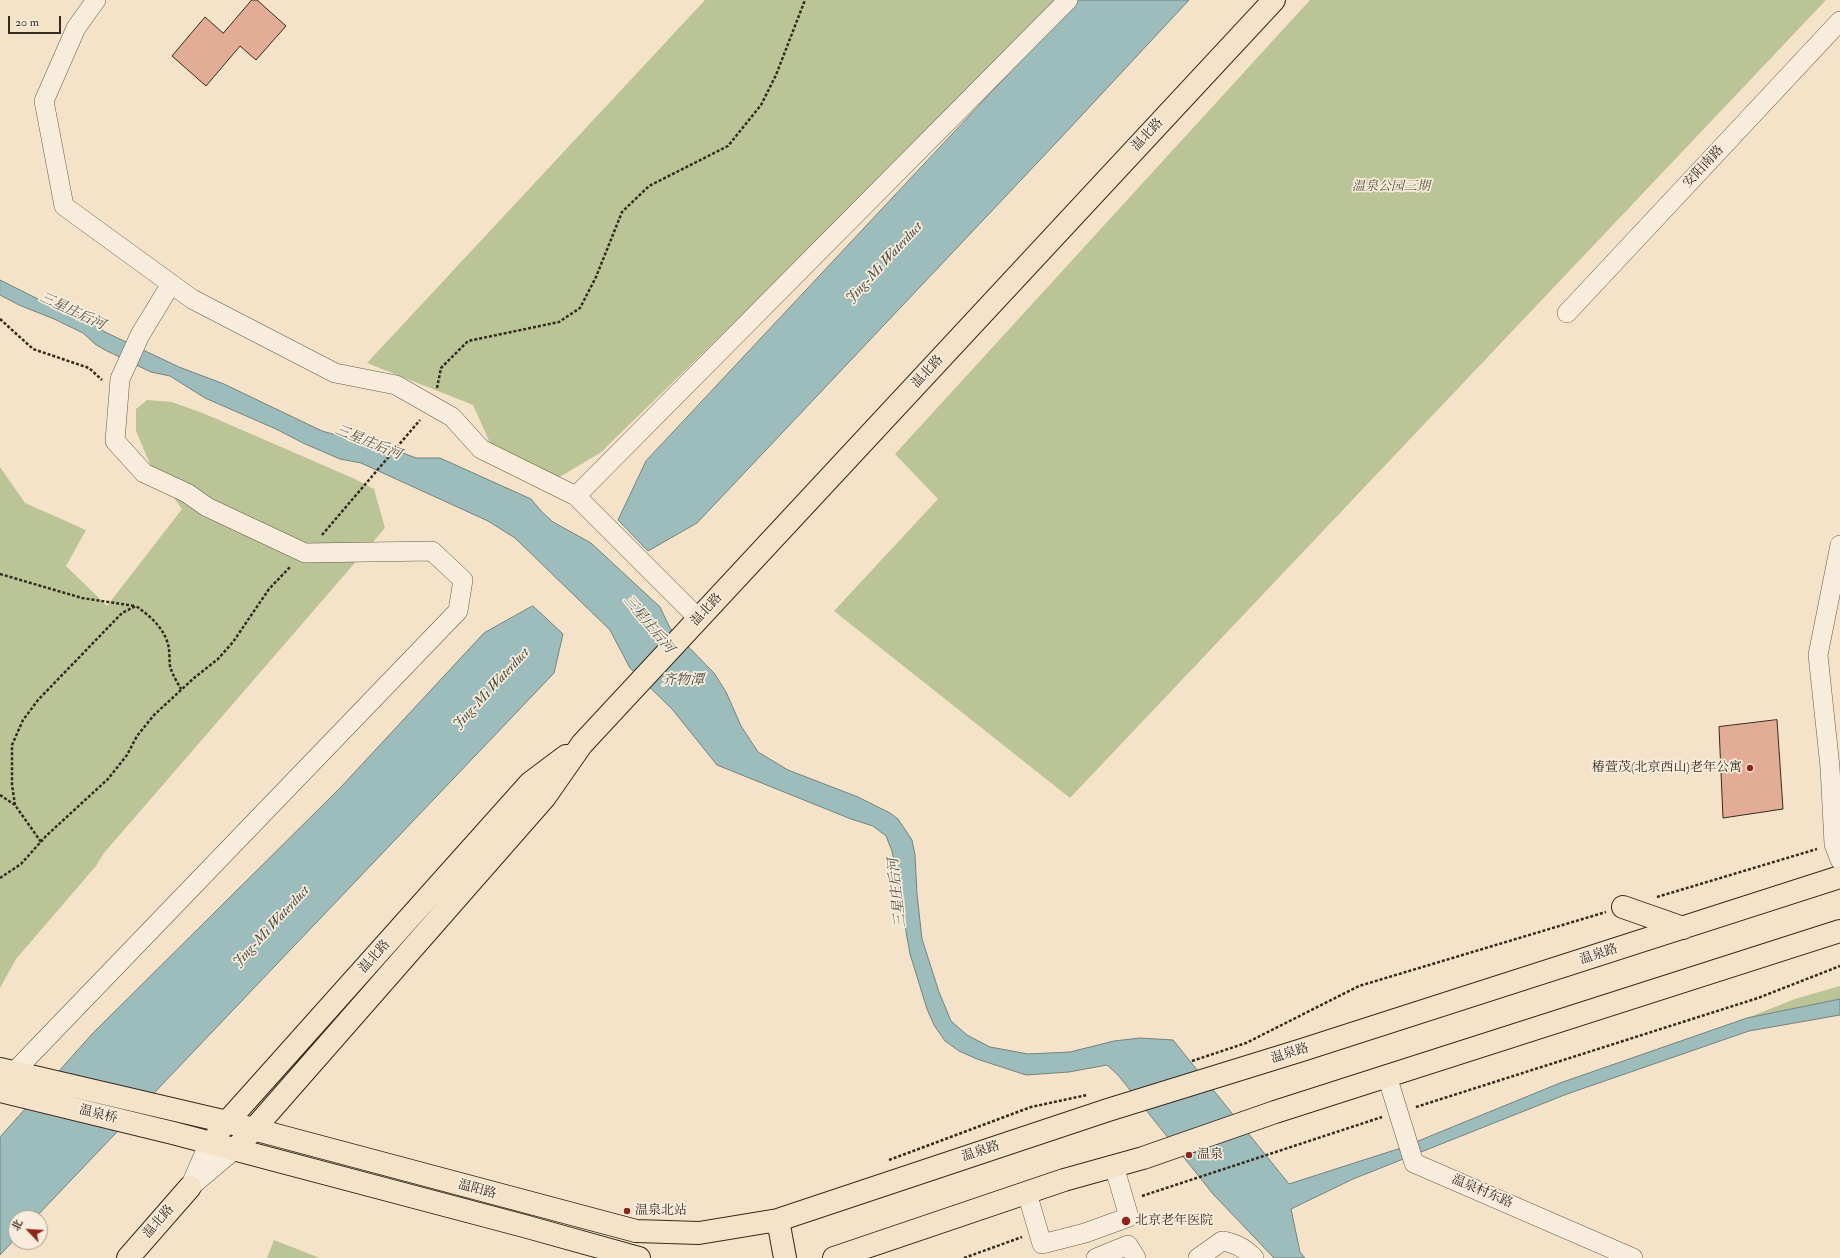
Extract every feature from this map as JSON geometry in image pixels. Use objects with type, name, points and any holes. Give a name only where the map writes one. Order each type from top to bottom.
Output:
[{"type":"main road","name":"温北路","points":[[234,1150],[545,797],[582,744],[1274,0]]},
{"type":"main road","name":"温北路","points":[[209,1143],[226,1122],[530,783],[582,744]]},
{"type":"main road","name":"温泉路","points":[[778,1220],[1108,1110],[1251,1066],[1840,877]]},
{"type":"main road","points":[[1623,907],[1683,928]]},
{"type":"main road","points":[[834,1258],[1064,1180],[1143,1158],[1275,1112],[1840,931]]},
{"type":"main road","name":"温泉桥","points":[[16,1073],[181,1112]]},
{"type":"main road","name":"温泉桥","points":[[0,1091],[173,1133]]},
{"type":"main road","name":"温阳路","points":[[181,1112],[254,1129],[636,1231],[699,1233],[778,1220]]},
{"type":"main road","name":"温阳路","points":[[173,1133],[639,1258]]},
{"type":"main road","name":"温北路","points":[[128,1258],[190,1187]]},
{"type":"main road","points":[[778,1220],[784,1258]]},
{"type":"street","points":[[96,0],[76,28],[44,101],[64,206],[192,299],[335,373],[396,385],[452,417],[480,449],[576,496],[699,619]]},
{"type":"street","points":[[576,496],[1068,0]]},
{"type":"street","name":"安阳南路","points":[[1568,314],[1840,21]]},
{"type":"street","points":[[16,1073],[458,611],[463,580],[432,551],[305,553],[207,507],[187,493],[144,473],[115,441],[119,388],[140,335],[171,284]]},
{"type":"street","points":[[1837,852],[1830,767],[1818,656],[1840,545]]},
{"type":"street","name":"温泉村东路","points":[[1387,1076],[1397,1113],[1414,1163],[1633,1258]]},
{"type":"street","name":"温北路","points":[[190,1187],[209,1143]]},
{"type":"street","name":"温北路","points":[[190,1187],[234,1150]]},
{"type":"street","points":[[1027,1193],[1042,1244],[1085,1232],[1129,1217],[1114,1166]]},
{"type":"street","points":[[1085,1232],[1096,1258],[1128,1245],[1136,1258]]},
{"type":"street","points":[[1198,1258],[1222,1241],[1234,1242],[1254,1258]]},
{"type":"path","points":[[433,405],[441,368],[468,341],[559,322],[580,308],[596,278],[622,212],[649,186],[728,146],[761,105],[776,75],[805,0]]},
{"type":"path","points":[[0,319],[33,349],[89,368],[119,388]]},
{"type":"path","points":[[0,878],[21,864],[79,804],[108,779],[127,755],[137,736],[154,715],[218,659],[233,642],[269,589],[305,553],[360,492],[411,430]]},
{"type":"path","points":[[0,574],[82,598],[136,606],[147,614],[164,633],[168,645],[170,667],[181,690]]},
{"type":"path","points":[[15,805],[12,785],[12,745],[23,720],[38,700],[122,613],[136,606]]},
{"type":"path","points":[[0,795],[15,805],[41,842]]},
{"type":"path","points":[[1653,898],[1837,852]]},
{"type":"path","points":[[1246,1043],[1359,986],[1623,907]]},
{"type":"path","points":[[1194,1179],[1758,998],[1840,966]]},
{"type":"green space","points":[[705,0],[1057,0],[991,73],[600,453],[556,479],[491,445],[473,405],[367,363]]},
{"type":"green space","name":"温泉公园三期","points":[[1310,0],[1826,0],[1070,798],[834,611],[938,499],[895,454]]},
{"type":"green space","points":[[147,400],[172,402],[205,414],[355,479],[374,489],[385,528],[104,853],[96,866],[16,959],[0,988],[0,467],[25,503],[86,530],[66,566],[107,606],[182,509],[150,464],[136,431],[136,409]]},
{"type":"green space","points":[[1840,986],[1840,999],[1747,1018],[1795,999]]},
{"type":"green space","points":[[274,1240],[320,1258],[267,1258]]},
{"type":"water","name":"Jing-Mi Waterduct","points":[[1078,0],[1189,0],[697,523],[648,551],[618,520],[646,461]]},
{"type":"water","name":"齐物潭","points":[[0,280],[50,305],[90,320],[105,332],[179,367],[224,384],[322,431],[347,438],[369,440],[416,458],[440,458],[531,499],[553,522],[591,543],[660,607],[670,628],[714,673],[726,692],[741,726],[758,752],[788,770],[858,797],[890,813],[898,819],[912,840],[915,855],[917,894],[922,939],[939,992],[951,1021],[967,1035],[990,1047],[1028,1054],[1070,1052],[1114,1041],[1140,1038],[1173,1040],[1289,1184],[1401,1148],[1560,1083],[1747,1018],[1840,999],[1840,1015],[1749,1031],[1567,1094],[1353,1179],[1291,1209],[1300,1252],[1305,1258],[1274,1258],[1213,1194],[1118,1075],[1107,1065],[1069,1072],[1026,1075],[977,1059],[959,1051],[945,1041],[934,1025],[927,1009],[910,954],[892,851],[886,836],[873,826],[851,819],[717,765],[672,709],[630,668],[610,630],[515,538],[488,521],[361,463],[340,459],[303,443],[276,429],[205,398],[170,376],[151,372],[105,350],[95,344],[83,333],[0,295]]},
{"type":"water","name":"Jing-Mi Waterduct","points":[[533,606],[563,634],[554,673],[43,1210],[8,1210],[8,1246],[0,1255],[0,1137],[93,1033],[340,788],[484,633]]},
{"type":"building","points":[[252,0],[257,0],[286,26],[256,60],[240,46],[206,86],[172,56],[205,17],[223,33]]},
{"type":"building","name":"椿萱茂(北京西山)老年公寓","points":[[1777,720],[1783,809],[1723,818],[1719,727]]},
{"type":"place","name":"椿萱茂(北京西山)老年公寓","points":[[1750,768]]},
{"type":"place","name":"温泉","points":[[1189,1155]]},
{"type":"place","name":"温泉北站","points":[[627,1211]]},
{"type":"place","name":"北京老年医院","points":[[1126,1221]]},
{"type":"water label","name":"三星庄后河","points":[[72,312]]},
{"type":"water label","name":"三星庄后河","points":[[368,443]]},
{"type":"water label","name":"三星庄后河","points":[[648,625]]},
{"type":"water label","name":"三星庄后河","points":[[898,893]]}]
